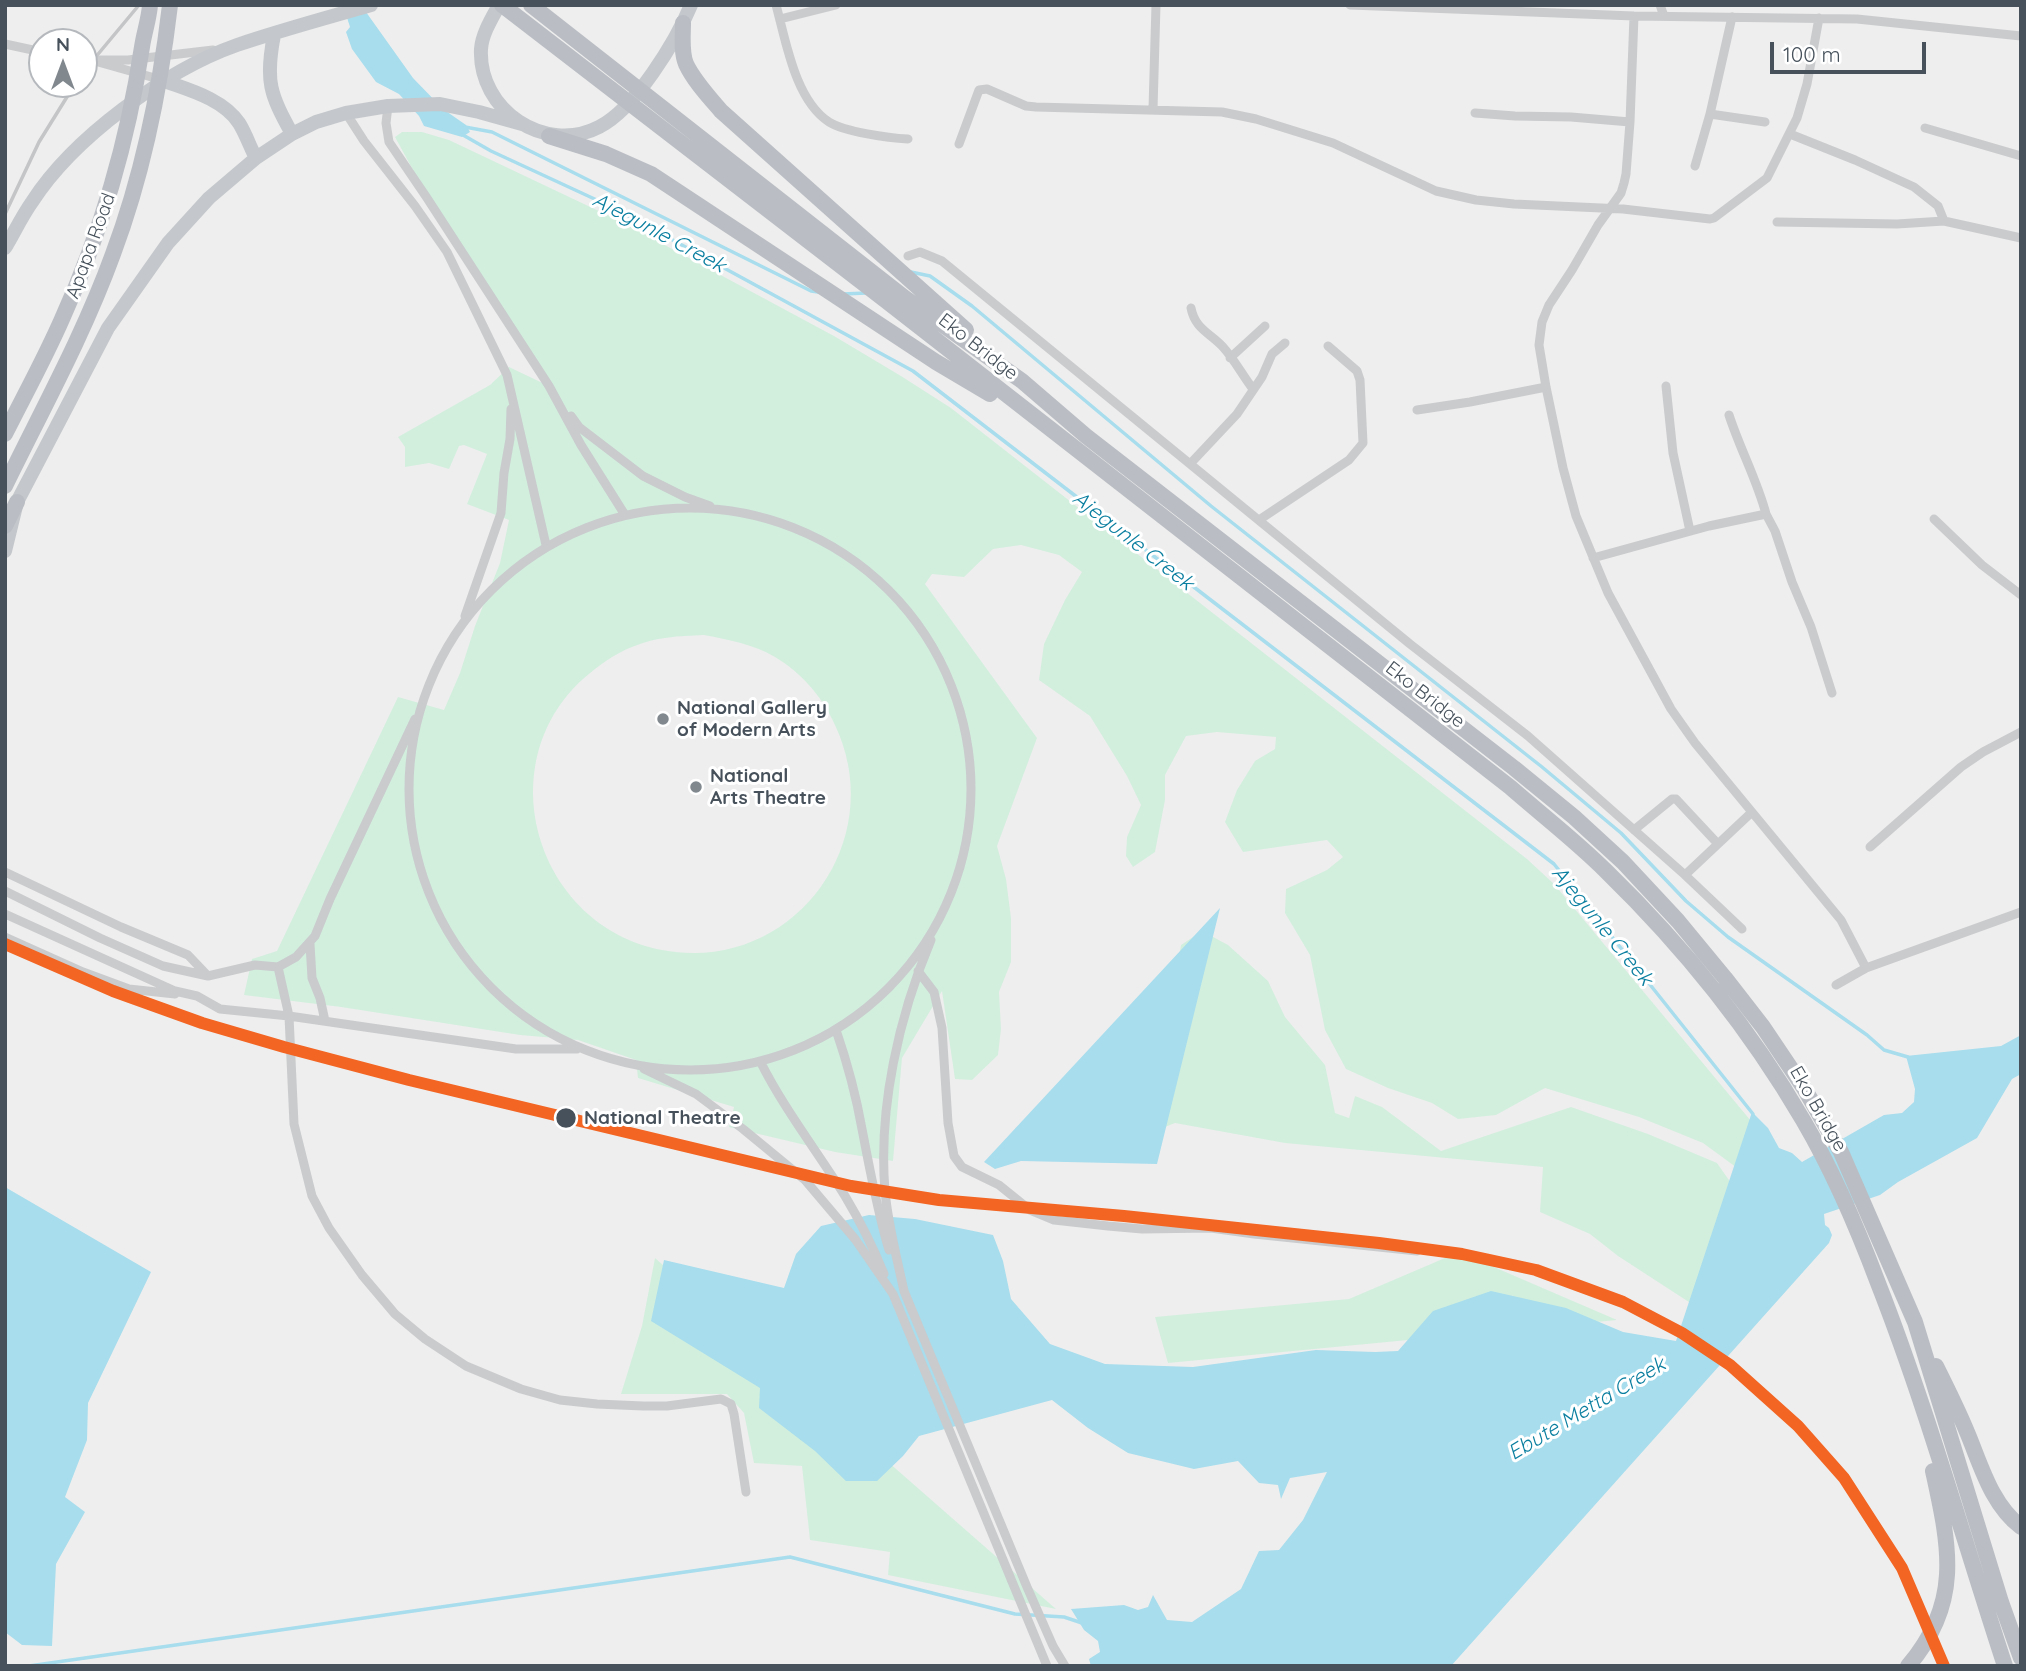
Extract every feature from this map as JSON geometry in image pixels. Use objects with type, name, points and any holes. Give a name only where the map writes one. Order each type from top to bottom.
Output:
[{"type":"highway","name":"Apapa Road","points":[[5,434],[62,319],[102,215],[132,108],[150,5]]},
{"type":"highway","name":"Apapa Road","points":[[5,486],[84,327],[114,254],[152,122],[170,5]]},
{"type":"highway","name":"Eko Bridge","points":[[501,5],[885,300],[1510,788],[1605,869],[1644,909],[1730,1011],[1803,1120],[1851,1216],[1915,1382],[2005,1666]]},
{"type":"highway","name":"Eko Bridge","points":[[531,5],[905,298],[1022,381],[1097,444],[1514,768],[1623,862],[1678,921],[1763,1027],[1804,1088],[1841,1152],[1914,1322],[1997,1590],[2021,1658]]},
{"type":"highway","points":[[683,23],[686,63],[721,111],[1022,381]]},
{"type":"highway","points":[[549,136],[606,154],[651,174],[936,362],[1035,419]]},
{"type":"highway","points":[[5,526],[17,502]]},
{"type":"highway","points":[[1914,1322],[1966,1430],[1991,1490],[2002,1508],[2021,1527]]},
{"type":"highway","points":[[1908,1666],[1937,1624],[1944,1600],[1948,1564],[1944,1521],[1915,1382]]},
{"type":"main road","points":[[501,5],[488,24],[481,47],[482,69],[488,87],[500,106],[522,124]]},
{"type":"main road","points":[[5,551],[17,502],[108,328],[176,234],[209,198],[256,158],[316,122],[346,113],[388,106],[440,104],[522,124],[549,136],[580,134],[600,127],[640,90],[683,23],[691,5]]},
{"type":"main road","points":[[5,248],[32,200],[64,161],[111,118],[164,81],[236,46],[368,6]]},
{"type":"main road","points":[[274,35],[269,60],[270,84],[275,103],[292,134]]},
{"type":"main road","points":[[164,81],[209,99],[225,109],[239,122],[256,158]]},
{"type":"street","points":[[776,5],[799,85],[829,122],[848,129],[908,139]]},
{"type":"street","points":[[780,19],[836,5]]},
{"type":"street","points":[[1153,109],[1156,5]]},
{"type":"street","points":[[1350,5],[1634,16],[1857,19],[2021,36]]},
{"type":"street","points":[[1660,5],[1664,16]]},
{"type":"street","points":[[1634,16],[1630,122],[1626,174],[1621,193],[1608,209],[1549,305],[1542,322],[1539,345],[1563,468],[1576,516],[1593,558],[1619,615],[1671,709],[1695,743],[1840,920],[1866,968]]},
{"type":"street","points":[[1695,166],[1732,18]]},
{"type":"street","points":[[959,144],[979,90],[988,89],[1026,106],[1222,112],[1256,119],[1333,144],[1436,191],[1476,200],[1714,218],[1767,178],[1790,134],[1807,84],[1819,18]]},
{"type":"street","points":[[5,44],[28,49]]},
{"type":"street","points":[[98,59],[128,60],[181,55],[236,46]]},
{"type":"street","points":[[98,62],[164,81]]},
{"type":"street","points":[[388,106],[388,142],[579,427],[643,476],[718,510]]},
{"type":"street","points":[[346,113],[447,252],[507,374],[546,545]]},
{"type":"street","points":[[1475,113],[1630,122]]},
{"type":"street","points":[[1710,114],[1765,122]]},
{"type":"street","points":[[1925,128],[2021,156]]},
{"type":"street","points":[[1790,134],[1914,187],[1938,206],[1944,221]]},
{"type":"street","points":[[415,206],[428,198]]},
{"type":"street","points":[[1777,222],[1897,225],[1944,221],[2021,238]]},
{"type":"street","points":[[908,256],[920,252],[942,261],[1410,644],[1528,736],[1742,929]]},
{"type":"street","points":[[1191,309],[1197,325],[1222,346],[1253,389]]},
{"type":"street","points":[[1230,358],[1265,326]]},
{"type":"street","points":[[1191,464],[1237,414],[1262,377],[1272,354],[1285,343]]},
{"type":"street","points":[[1259,520],[1349,460],[1363,443],[1360,380],[1357,371],[1328,346]]},
{"type":"street","points":[[549,386],[625,514]]},
{"type":"street","points":[[1666,386],[1673,453],[1690,531]]},
{"type":"street","points":[[1417,410],[1546,387]]},
{"type":"street","points":[[464,620],[501,513],[510,439],[511,393]]},
{"type":"street","points":[[1729,415],[1775,531],[1791,582],[1811,627],[1832,693]]},
{"type":"street","points":[[5,891],[163,966],[208,976],[255,965],[278,967],[296,957],[310,944],[417,715],[442,653],[464,620],[500,580],[546,545],[625,514],[669,509],[718,510],[771,520],[820,540],[865,569],[904,606],[926,634],[957,698],[967,733],[971,762],[971,822],[959,875],[918,971],[897,1042],[887,1108],[885,1191],[904,1291]]},
{"type":"street","points":[[1593,558],[1690,531],[1766,514]]},
{"type":"street","points":[[1934,519],[1982,565],[2021,595]]},
{"type":"street","points":[[417,715],[412,807],[420,860],[431,903],[453,943],[470,965],[523,1016],[579,1049],[636,1065],[678,1070],[719,1069],[760,1061],[799,1048],[836,1030],[894,984],[937,925]]},
{"type":"street","points":[[1870,847],[1961,767],[2021,732]]},
{"type":"street","points":[[1634,830],[1672,799],[1676,799],[1718,844]]},
{"type":"street","points":[[1685,875],[1752,812]]},
{"type":"street","points":[[5,872],[121,927],[188,955],[208,976]]},
{"type":"street","points":[[1836,985],[1866,968],[2021,912]]},
{"type":"street","points":[[5,914],[175,991],[197,996],[219,1009],[289,1016],[516,1049],[579,1049]]},
{"type":"street","points":[[5,937],[83,972],[129,989],[197,996]]},
{"type":"street","points":[[310,944],[312,978],[325,1021]]},
{"type":"street","points":[[278,967],[289,1016],[294,1124],[312,1196],[329,1228],[362,1275],[395,1314],[425,1339],[466,1366],[521,1389],[560,1400],[667,1406],[721,1399],[731,1404],[746,1492]]},
{"type":"street","points":[[918,971],[934,992],[943,1028],[948,1123],[954,1156],[962,1167],[999,1185],[1030,1210],[1054,1220],[1081,1223],[1142,1229],[1211,1228],[1417,1251]]},
{"type":"street","points":[[836,1030],[860,1117],[873,1191],[888,1248],[1027,1587],[1053,1646],[1066,1666]]},
{"type":"street","points":[[760,1061],[776,1093],[845,1196],[871,1244],[1048,1666]]},
{"type":"street","points":[[636,1065],[696,1094],[805,1180],[855,1238],[893,1294]]},
{"type":"green space","points":[[402,132],[422,132],[449,140],[622,222],[834,336],[951,408],[1527,859],[1554,884],[1751,1121],[1744,1173],[1703,1143],[1639,1117],[1545,1088],[1496,1115],[1458,1119],[1432,1103],[1388,1088],[1346,1069],[1325,1030],[1310,955],[1285,913],[1286,889],[1327,870],[1343,857],[1327,840],[1243,852],[1225,822],[1237,790],[1255,761],[1275,749],[1276,737],[1217,732],[1186,736],[1165,775],[1165,800],[1155,852],[1133,867],[1126,856],[1127,837],[1141,805],[1127,776],[1090,716],[1039,680],[1044,644],[1082,572],[1059,555],[1021,545],[993,549],[964,577],[932,574],[925,584],[1037,738],[997,846],[1006,879],[1011,918],[1011,962],[999,992],[1001,1029],[998,1055],[972,1080],[955,1079],[942,991],[902,1058],[893,1161],[835,1152],[729,1127],[734,1107],[638,1078],[636,1060],[578,1040],[520,1035],[244,995],[252,959],[277,951],[398,697],[444,710],[500,563],[509,520],[467,504],[487,454],[464,445],[459,446],[449,469],[429,463],[405,467],[405,447],[398,437],[490,385],[509,367],[551,387],[419,181],[395,137]],"holes":[[[704,635],[749,646],[775,657],[801,677],[817,694],[834,723],[849,768],[850,812],[839,853],[818,890],[789,920],[752,942],[709,952],[662,950],[619,935],[584,910],[557,876],[540,838],[533,796],[538,754],[554,714],[583,679],[606,661],[649,641]]]},
{"type":"green space","points":[[1202,931],[1228,945],[1268,981],[1285,1017],[1325,1065],[1335,1113],[1349,1118],[1355,1096],[1382,1107],[1441,1151],[1571,1107],[1648,1134],[1717,1163],[1731,1183],[1695,1306],[1618,1256],[1590,1234],[1540,1212],[1543,1167],[1285,1143],[1175,1123],[1150,1133],[1181,945]]},
{"type":"green space","points":[[1459,1252],[1617,1320],[1168,1363],[1155,1317],[1349,1299]]},
{"type":"green space","points":[[655,1258],[1056,1609],[888,1575],[890,1552],[810,1540],[802,1466],[754,1463],[744,1413],[727,1394],[621,1394],[642,1326]]},
{"type":"water","points":[[343,5],[361,5],[413,78],[443,109],[466,125],[470,132],[462,137],[424,126],[419,116],[399,94],[376,82],[352,49],[346,32],[350,27]]},
{"type":"water","points":[[1220,908],[1157,1164],[1021,1161],[995,1169],[984,1162]]},
{"type":"water","name":"Ebute Metta Creek","points":[[2021,1035],[2021,1074],[2012,1079],[1977,1138],[1880,1195],[1824,1214],[1825,1225],[1832,1235],[1829,1243],[1451,1666],[1091,1666],[1089,1659],[1100,1652],[1098,1641],[1084,1630],[1071,1609],[1124,1605],[1138,1610],[1148,1607],[1153,1595],[1167,1620],[1192,1622],[1241,1589],[1259,1551],[1279,1550],[1303,1520],[1327,1472],[1290,1478],[1281,1499],[1278,1485],[1259,1483],[1238,1461],[1194,1469],[1128,1453],[1088,1428],[1052,1400],[919,1436],[877,1481],[846,1481],[815,1451],[759,1408],[760,1388],[651,1321],[664,1260],[784,1288],[796,1254],[821,1226],[869,1215],[915,1219],[993,1235],[1003,1261],[1011,1299],[1050,1344],[1105,1364],[1193,1367],[1316,1350],[1398,1351],[1433,1311],[1491,1291],[1566,1308],[1623,1332],[1676,1341],[1752,1112],[1768,1128],[1779,1148],[1792,1153],[1802,1162],[1884,1115],[1902,1113],[1914,1102],[1915,1089],[1906,1056],[2001,1046]]},
{"type":"water","points":[[5,1187],[151,1272],[88,1403],[87,1440],[65,1497],[85,1512],[56,1564],[52,1646],[22,1645],[5,1632]]},
{"type":"waterway","points":[[465,127],[492,132],[811,291],[818,292]]},
{"type":"waterway","name":"Ajegunle Creek","points":[[463,135],[491,151],[614,208],[913,371],[1554,864],[1753,1114]]},
{"type":"waterway","points":[[911,272],[930,276],[972,306],[1211,506],[1542,767],[1621,833],[1686,901],[1728,937],[1867,1035],[1884,1050],[1908,1057]]},
{"type":"waterway","points":[[843,294],[866,293]]},
{"type":"waterway","points":[[29,1666],[790,1557],[1015,1614],[1064,1617],[1082,1623]]},
{"type":"railway","points":[[98,54],[139,5]]},
{"type":"railway","points":[[5,214],[39,142],[66,98]]},
{"type":"transit line","points":[[5,944],[113,991],[202,1023],[284,1047],[409,1080],[851,1186],[939,1200],[1124,1216],[1462,1254],[1536,1270],[1623,1302],[1682,1333],[1730,1365],[1798,1426],[1844,1478],[1902,1568],[1944,1666]]},
{"type":"place","name":"National Gallery of Modern Arts","points":[[663,719]]},
{"type":"place","name":"National Arts Theatre","points":[[696,787]]},
{"type":"place","name":"National Theatre","points":[[566,1118]]}]
